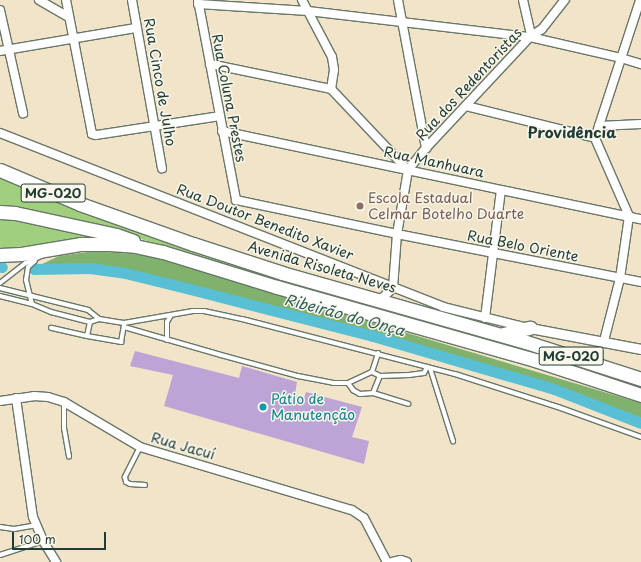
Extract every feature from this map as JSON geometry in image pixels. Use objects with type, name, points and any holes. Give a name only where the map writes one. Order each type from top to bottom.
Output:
[{"type":"highway","name":"Avenida Risoleta Neves","points":[[0,170],[80,204],[193,244],[282,273],[501,335],[641,379]]},
{"type":"highway","points":[[0,212],[15,213],[116,235],[163,252]]},
{"type":"highway","name":"MG-020","points":[[0,255],[21,254],[82,244],[135,246],[163,252],[277,287],[558,367],[641,395]]},
{"type":"highway","points":[[501,335],[530,328]]},
{"type":"street","points":[[39,0],[69,17]]},
{"type":"street","points":[[66,0],[90,131],[96,135],[220,116]]},
{"type":"street","name":"Rua Cinco de Julho","points":[[132,0],[162,168]]},
{"type":"street","points":[[302,0],[332,57],[334,70],[331,89]]},
{"type":"street","points":[[398,0],[426,148]]},
{"type":"street","points":[[523,0],[530,36]]},
{"type":"street","name":"Rua dos Redentoristas","points":[[408,170],[426,148],[530,36],[542,29],[565,0]]},
{"type":"street","points":[[604,341],[634,217],[595,138],[640,0]]},
{"type":"street","points":[[198,2],[308,11],[530,36],[641,64]]},
{"type":"street","name":"Rua Coluna Prestes","points":[[198,2],[236,200]]},
{"type":"street","points":[[0,10],[23,113]]},
{"type":"street","points":[[0,51],[136,28]]},
{"type":"street","points":[[210,64],[331,89],[408,170],[397,234],[393,288],[380,300]]},
{"type":"street","points":[[466,106],[595,138]]},
{"type":"street","points":[[599,126],[641,124]]},
{"type":"street","name":"Rua Manhuara","points":[[222,131],[634,217]]},
{"type":"street","name":"Rua Doutor Benedito Xavier","points":[[0,133],[443,307],[530,328],[641,349]]},
{"type":"street","points":[[485,318],[501,190]]},
{"type":"street","name":"Rua Belo Oriente","points":[[236,200],[397,234],[641,282]]},
{"type":"street","points":[[634,217],[641,212]]},
{"type":"street","name":"Rua Jacuí","points":[[0,401],[16,398],[48,397],[64,402],[140,447],[352,510],[364,518],[387,562]]},
{"type":"street","points":[[16,398],[36,526],[56,562]]},
{"type":"street","points":[[392,562],[401,560],[407,562]]},
{"type":"lane","points":[[0,283],[26,263],[59,249],[82,244]]},
{"type":"lane","points":[[32,304],[26,280],[28,267],[38,258]]},
{"type":"lane","points":[[0,288],[88,310],[99,319],[124,325],[167,340],[298,376],[333,383],[348,383],[372,372],[378,353]]},
{"type":"lane","points":[[0,296],[32,304],[51,312],[90,322],[99,319]]},
{"type":"lane","points":[[124,325],[193,311],[204,312],[378,353],[558,407],[641,437]]},
{"type":"lane","points":[[167,340],[167,322],[171,315]]},
{"type":"lane","points":[[87,336],[90,322]]},
{"type":"lane","points":[[51,328],[121,342],[124,325]]},
{"type":"lane","points":[[372,372],[380,376],[409,375],[424,373],[429,368]]},
{"type":"lane","points":[[429,368],[453,441]]},
{"type":"lane","points":[[373,393],[380,376]]},
{"type":"lane","points":[[348,383],[353,390],[360,394],[373,393],[408,404]]},
{"type":"lane","points":[[64,402],[64,428],[69,457]]},
{"type":"lane","points":[[140,447],[125,477],[126,482],[130,484],[145,485]]},
{"type":"lane","points":[[0,527],[14,529],[36,526]]},
{"type":"lane","points":[[0,555],[43,541]]},
{"type":"green space","points":[[0,177],[79,210],[485,335],[478,338],[224,266],[123,233],[0,209]]},
{"type":"green space","points":[[15,218],[110,236],[0,249],[0,219]]},
{"type":"green space","points":[[94,251],[147,255],[641,403],[641,420],[565,391],[334,323],[142,275],[93,266],[38,266],[59,256]]},
{"type":"green space","points":[[502,340],[641,384],[641,390],[497,344]]},
{"type":"building","name":"Pátio de Manutenção","points":[[135,351],[239,378],[242,366],[297,382],[295,395],[304,398],[306,392],[362,407],[352,437],[369,441],[364,464],[164,406],[173,375],[130,366]]},
{"type":"waterway","name":"Ribeirão do Onça","points":[[34,269],[90,268],[125,273],[190,289],[373,336],[554,389],[641,423]]},
{"type":"place","name":"Escola Estadual Celmar Botelho Duarte","points":[[360,206]]},
{"type":"place","name":"Pátio de Manutenção","points":[[263,407]]},
{"type":"district","name":"Providência","points":[[572,132]]}]
